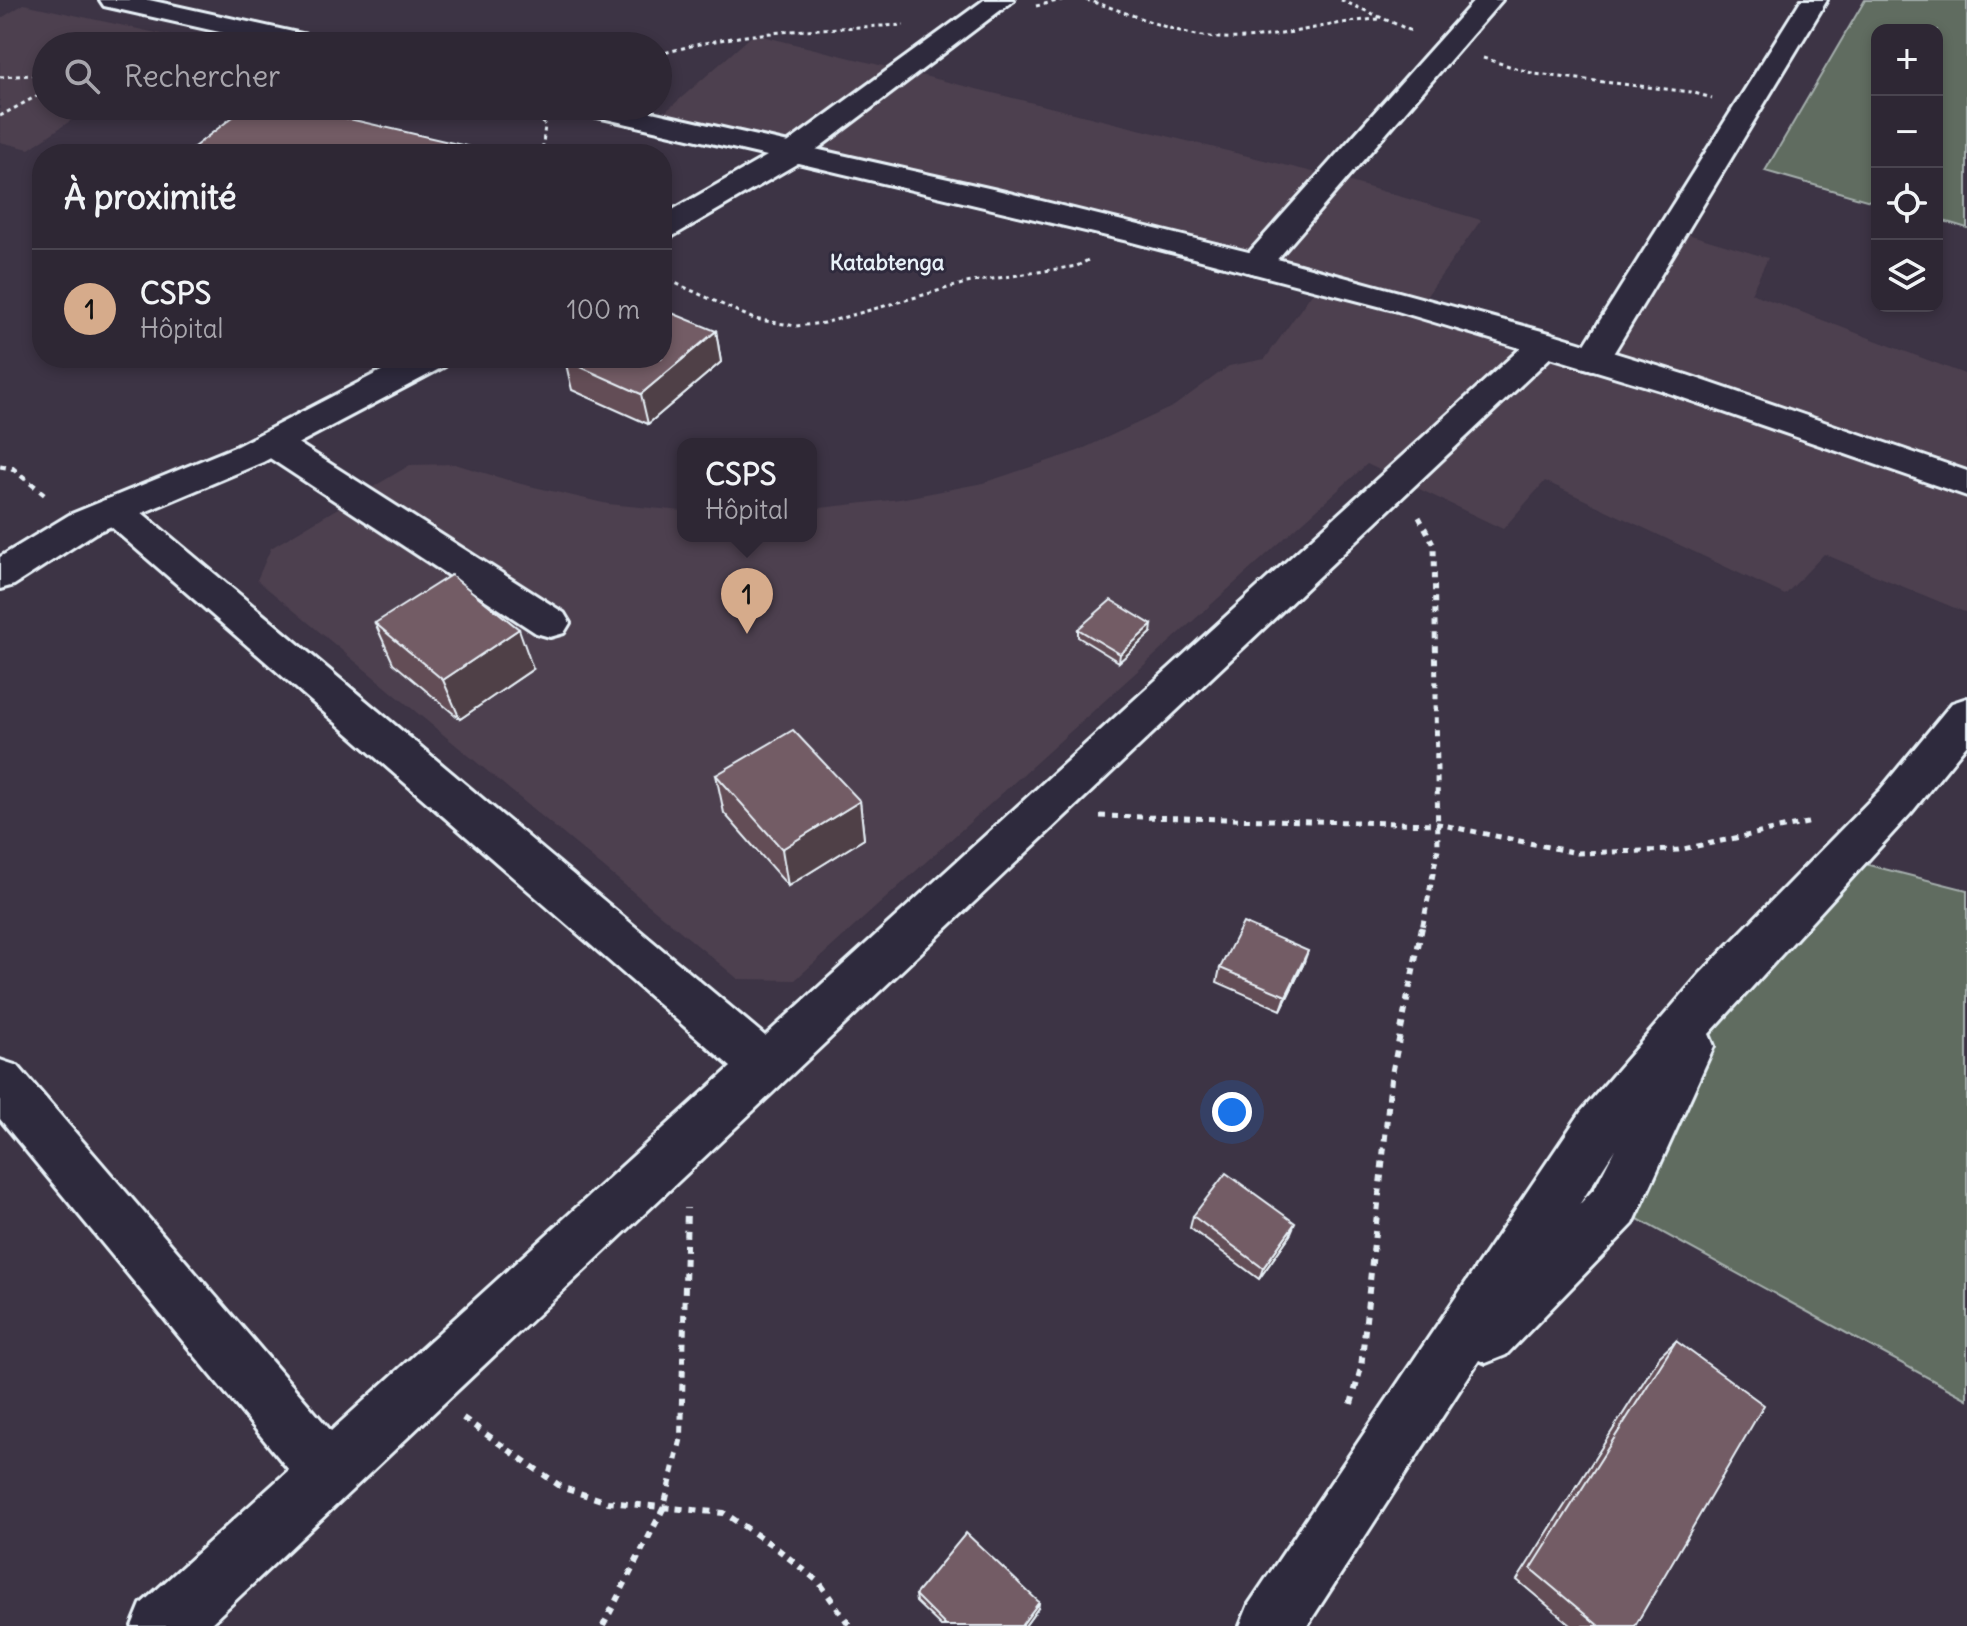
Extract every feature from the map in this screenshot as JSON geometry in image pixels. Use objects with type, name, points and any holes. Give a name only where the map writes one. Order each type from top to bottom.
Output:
[{"type":"street","points":[[113,0],[256,32]]},
{"type":"street","points":[[672,223],[793,153],[1001,0]]},
{"type":"street","points":[[1256,264],[1489,0]]},
{"type":"street","points":[[1593,359],[1814,0]]},
{"type":"street","points":[[648,120],[1140,233],[1256,264],[1545,344],[1689,388],[1967,484]]},
{"type":"street","points":[[163,1626],[1545,344]]},
{"type":"street","points":[[0,575],[98,517],[272,443],[414,368]]},
{"type":"street","points":[[272,443],[550,623]]},
{"type":"street","points":[[98,517],[766,1067]]},
{"type":"street","points":[[1271,1626],[1419,1402],[1614,1206],[1717,989],[1896,801],[1967,714]]},
{"type":"street","points":[[3,1092],[328,1472]]},
{"type":"path","points":[[672,50],[754,34],[972,21],[1062,0]]},
{"type":"path","points":[[1086,0],[1185,31],[1219,38],[1252,38],[1346,19],[1386,20]]},
{"type":"path","points":[[1341,0],[1416,33]]},
{"type":"path","points":[[1473,55],[1535,74],[1691,92],[1745,108]]},
{"type":"path","points":[[0,77],[32,75]]},
{"type":"path","points":[[0,116],[32,99]]},
{"type":"path","points":[[540,120],[545,125],[543,144]]},
{"type":"path","points":[[672,282],[754,319],[796,326],[824,323],[966,283],[1077,266],[1140,233]]},
{"type":"path","points":[[0,466],[12,468],[98,517]]},
{"type":"path","points":[[1348,1412],[1361,1368],[1391,1079],[1438,849],[1434,545],[1400,479]]},
{"type":"path","points":[[1095,816],[1438,824],[1577,853],[1678,850],[1821,820]]},
{"type":"path","points":[[603,1626],[664,1507],[681,1437],[689,1138]]},
{"type":"path","points":[[420,1387],[563,1488],[608,1502],[724,1513],[775,1547],[819,1582],[850,1626]]},
{"type":"shaded area","points":[[24,4],[152,32],[32,32],[32,120],[71,120],[32,144],[29,149],[0,142],[0,19]]},
{"type":"shaded area","points":[[754,34],[1333,177],[1481,220],[1418,308],[1593,358],[1671,229],[1768,258],[1751,293],[1967,375],[1967,613],[1824,554],[1785,595],[1545,481],[1503,529],[1367,464],[795,980],[738,979],[257,580],[271,548],[410,465],[455,464],[521,484],[608,504],[677,510],[677,542],[817,542],[817,508],[900,499],[983,483],[1078,451],[1174,406],[1229,366],[1265,359],[1320,282],[655,121],[672,120],[672,106]]},
{"type":"green space","points":[[1865,0],[1967,0],[1967,228],[1943,221],[1943,24],[1871,24],[1871,201],[1765,171]]},
{"type":"green space","points":[[1841,858],[1967,890],[1967,1399],[1614,1206],[1717,989]]},
{"type":"building","points":[[229,120],[354,120],[458,144],[198,144]]},
{"type":"building","points":[[672,313],[716,331],[672,368]]},
{"type":"building","points":[[583,368],[672,368],[641,394]]},
{"type":"building","points":[[451,575],[519,629],[443,680],[375,623]]},
{"type":"building","points":[[1111,600],[1152,625],[1120,654],[1078,629]]},
{"type":"building","points":[[793,730],[860,801],[782,849],[716,775]]},
{"type":"building","points":[[1243,923],[1308,951],[1286,996],[1220,968]]},
{"type":"building","points":[[1226,1173],[1295,1223],[1263,1268],[1193,1216]]},
{"type":"building","points":[[1676,1341],[1764,1405],[1635,1626],[1599,1626],[1531,1569]]},
{"type":"building","points":[[966,1533],[1039,1602],[1021,1626],[946,1626],[915,1595]]},
{"type":"place","name":"CSPS","points":[[747,634]]},
{"type":"district","name":"Katabtenga","points":[[887,262]]}]
